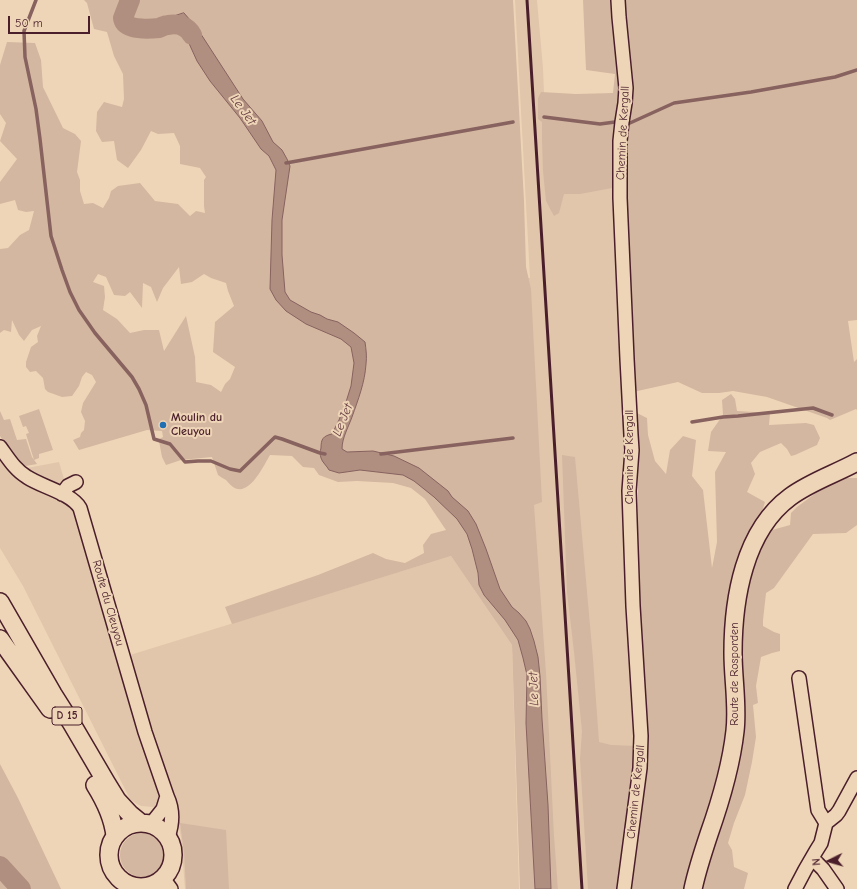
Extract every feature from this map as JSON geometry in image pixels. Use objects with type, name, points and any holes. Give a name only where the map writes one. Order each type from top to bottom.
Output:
[{"type":"main road","name":"Route de Rosporden","points":[[693,889],[696,873],[722,794],[731,759],[736,719],[733,652],[735,609],[739,585],[752,546],[764,523],[786,500],[807,487],[857,462]]},
{"type":"main road","name":"D 15","points":[[0,602],[113,794],[130,814],[146,823]]},
{"type":"main road","name":"D 15","points":[[0,639],[53,713],[81,758],[109,810],[115,836]]},
{"type":"main road","points":[[146,823],[158,827],[168,837],[173,851],[173,858],[172,865],[168,872],[167,883],[156,883],[145,888],[120,879],[110,862],[110,849],[115,836],[126,826],[146,823]]},
{"type":"main road","points":[[115,872],[115,889]]},
{"type":"street","name":"Chemin de Kergall","points":[[618,0],[626,88],[620,141],[620,198],[632,450],[629,491],[633,606],[641,736],[640,768],[624,889]]},
{"type":"street","name":"Route du Cleuyou","points":[[0,447],[22,474],[74,501],[80,508],[145,732],[166,796],[170,802],[172,823],[168,837]]},
{"type":"street","points":[[62,494],[68,486],[76,482]]},
{"type":"street","points":[[799,678],[818,810],[826,823]]},
{"type":"street","points":[[795,889],[820,843],[826,823],[836,815],[857,778]]},
{"type":"street","points":[[146,823],[163,809],[166,796]]},
{"type":"street","points":[[812,858],[823,869],[837,889]]},
{"type":"shaded area","points":[[84,0],[513,0],[524,201],[526,267],[531,289],[542,502],[534,505],[546,673],[558,889],[520,889],[512,645],[451,556],[232,624],[225,607],[318,575],[373,553],[386,559],[405,563],[424,553],[423,545],[431,534],[446,530],[425,499],[411,488],[393,483],[357,481],[338,482],[319,475],[314,468],[303,467],[292,456],[270,455],[255,479],[245,488],[239,489],[233,487],[218,475],[212,457],[181,460],[166,465],[162,457],[159,441],[159,439],[163,437],[162,431],[147,430],[79,450],[73,440],[80,437],[84,430],[85,421],[81,412],[83,403],[96,382],[92,375],[86,372],[72,396],[62,397],[48,392],[45,389],[43,378],[36,371],[30,372],[26,367],[26,362],[31,347],[38,342],[37,336],[41,326],[32,330],[24,341],[19,335],[12,320],[11,332],[4,330],[0,333],[0,249],[8,248],[20,235],[29,230],[34,211],[26,212],[18,210],[15,200],[0,204],[0,182],[17,159],[0,141],[6,123],[0,114],[0,65],[7,42],[35,43],[41,60],[43,87],[63,128],[75,134],[81,141],[77,172],[80,180],[80,191],[84,204],[93,203],[103,208],[111,191],[118,186],[140,183],[155,201],[178,204],[190,216],[196,211],[205,213],[204,180],[206,177],[200,168],[180,164],[180,146],[174,133],[158,134],[151,131],[141,150],[128,168],[117,160],[114,141],[102,142],[96,131],[97,112],[104,102],[122,107],[124,99],[123,74],[114,56],[107,32],[94,29],[87,3]],"holes":[[[179,267],[181,284],[192,282],[204,274],[226,283],[234,306],[215,322],[213,352],[235,367],[230,379],[225,384],[221,392],[211,385],[196,382],[195,357],[186,316],[164,351],[159,330],[144,330],[130,333],[117,319],[103,310],[105,297],[104,286],[93,282],[98,274],[106,277],[114,295],[125,296],[130,292],[142,308],[143,283],[151,287],[157,302],[163,288]]]},
{"type":"shaded area","points":[[515,0],[537,0],[543,68],[548,192],[615,187],[617,294],[625,447],[623,512],[627,627],[637,747],[618,889],[558,889],[550,814],[516,278],[530,278]]},
{"type":"shaded area","points":[[583,0],[857,0],[857,320],[848,321],[854,362],[857,359],[857,410],[856,409],[830,420],[767,397],[733,391],[702,393],[678,382],[633,392],[626,266],[612,188],[580,194],[564,194],[559,213],[554,216],[546,201],[543,171],[542,122],[538,119],[538,98],[541,92],[576,94],[613,93],[615,74],[586,70]]},
{"type":"shaded area","points":[[731,394],[735,399],[737,411],[770,413],[769,425],[806,423],[814,425],[820,438],[817,445],[791,456],[781,443],[760,452],[751,463],[755,474],[747,492],[765,502],[759,521],[772,530],[790,525],[791,513],[836,478],[857,478],[857,525],[846,533],[813,534],[774,588],[766,593],[763,626],[780,634],[780,651],[761,657],[756,686],[758,703],[753,705],[756,737],[752,762],[745,795],[728,843],[732,850],[734,867],[748,873],[744,889],[588,889],[580,759],[582,731],[567,592],[562,455],[575,457],[599,742],[611,745],[637,746],[637,413],[647,418],[648,435],[655,461],[666,474],[670,450],[683,436],[696,440],[692,476],[703,490],[712,568],[717,542],[715,472],[726,452],[708,451],[711,432],[723,415],[722,400]]},
{"type":"shaded area","points":[[39,409],[53,450],[39,454],[39,458],[34,460],[26,434],[29,433],[26,426],[23,427],[19,416]]},
{"type":"shaded area","points":[[0,411],[4,420],[10,419],[17,440],[26,439],[32,457],[37,464],[20,467],[0,436]]},
{"type":"shaded area","points":[[0,456],[11,471],[59,462],[117,659],[451,556],[512,645],[519,889],[185,889],[181,838],[176,812],[157,805],[153,807],[141,806],[130,799],[23,586],[0,548]]},
{"type":"shaded area","points":[[0,764],[18,798],[61,889],[0,889]]},
{"type":"shaded area","points":[[180,823],[226,830],[229,889],[186,889],[184,852]]},
{"type":"shaded area","points":[[138,833],[146,833],[158,839],[164,851],[164,859],[158,871],[146,877],[138,877],[126,871],[120,859],[120,851],[126,839]]},
{"type":"water","points":[[184,13],[197,28],[243,99],[262,121],[273,142],[282,150],[290,166],[282,220],[282,255],[285,292],[290,300],[311,312],[338,322],[365,342],[366,359],[364,377],[359,398],[344,437],[342,449],[347,452],[373,451],[394,456],[419,468],[448,491],[452,497],[468,511],[476,524],[500,589],[512,607],[526,621],[530,629],[538,657],[540,676],[548,805],[551,889],[535,889],[526,723],[527,675],[518,640],[505,620],[484,595],[479,585],[478,573],[467,534],[457,519],[434,497],[414,481],[403,475],[360,470],[339,473],[329,470],[322,460],[320,453],[321,442],[326,436],[332,434],[339,420],[351,386],[354,363],[351,347],[341,339],[306,324],[286,311],[276,300],[270,289],[272,220],[276,170],[269,156],[261,149],[240,118],[210,81],[197,61],[187,39],[183,35],[174,31],[169,31],[169,18]]},
{"type":"waterway","points":[[36,0],[24,31],[25,57],[36,109],[51,236],[70,292],[79,310],[95,333],[132,377],[139,389],[146,405],[154,439],[170,444],[185,462],[211,461],[230,469],[240,471],[275,437],[325,454]]},
{"type":"waterway","name":"Le Jet","points":[[130,0],[123,18],[125,23],[128,25],[146,29],[159,28],[171,24],[178,25],[185,27],[192,35]]},
{"type":"waterway","points":[[630,123],[674,103],[751,92],[835,77],[857,70]]},
{"type":"waterway","points":[[544,117],[600,124],[615,122]]},
{"type":"waterway","points":[[286,163],[513,122]]},
{"type":"waterway","points":[[692,422],[723,417],[813,408],[832,415]]},
{"type":"waterway","points":[[381,454],[513,438]]},
{"type":"waterway","points":[[0,866],[21,889]]},
{"type":"railway","points":[[527,0],[582,889]]},
{"type":"place","name":"Moulin du Cleuyou","points":[[163,425]]}]
